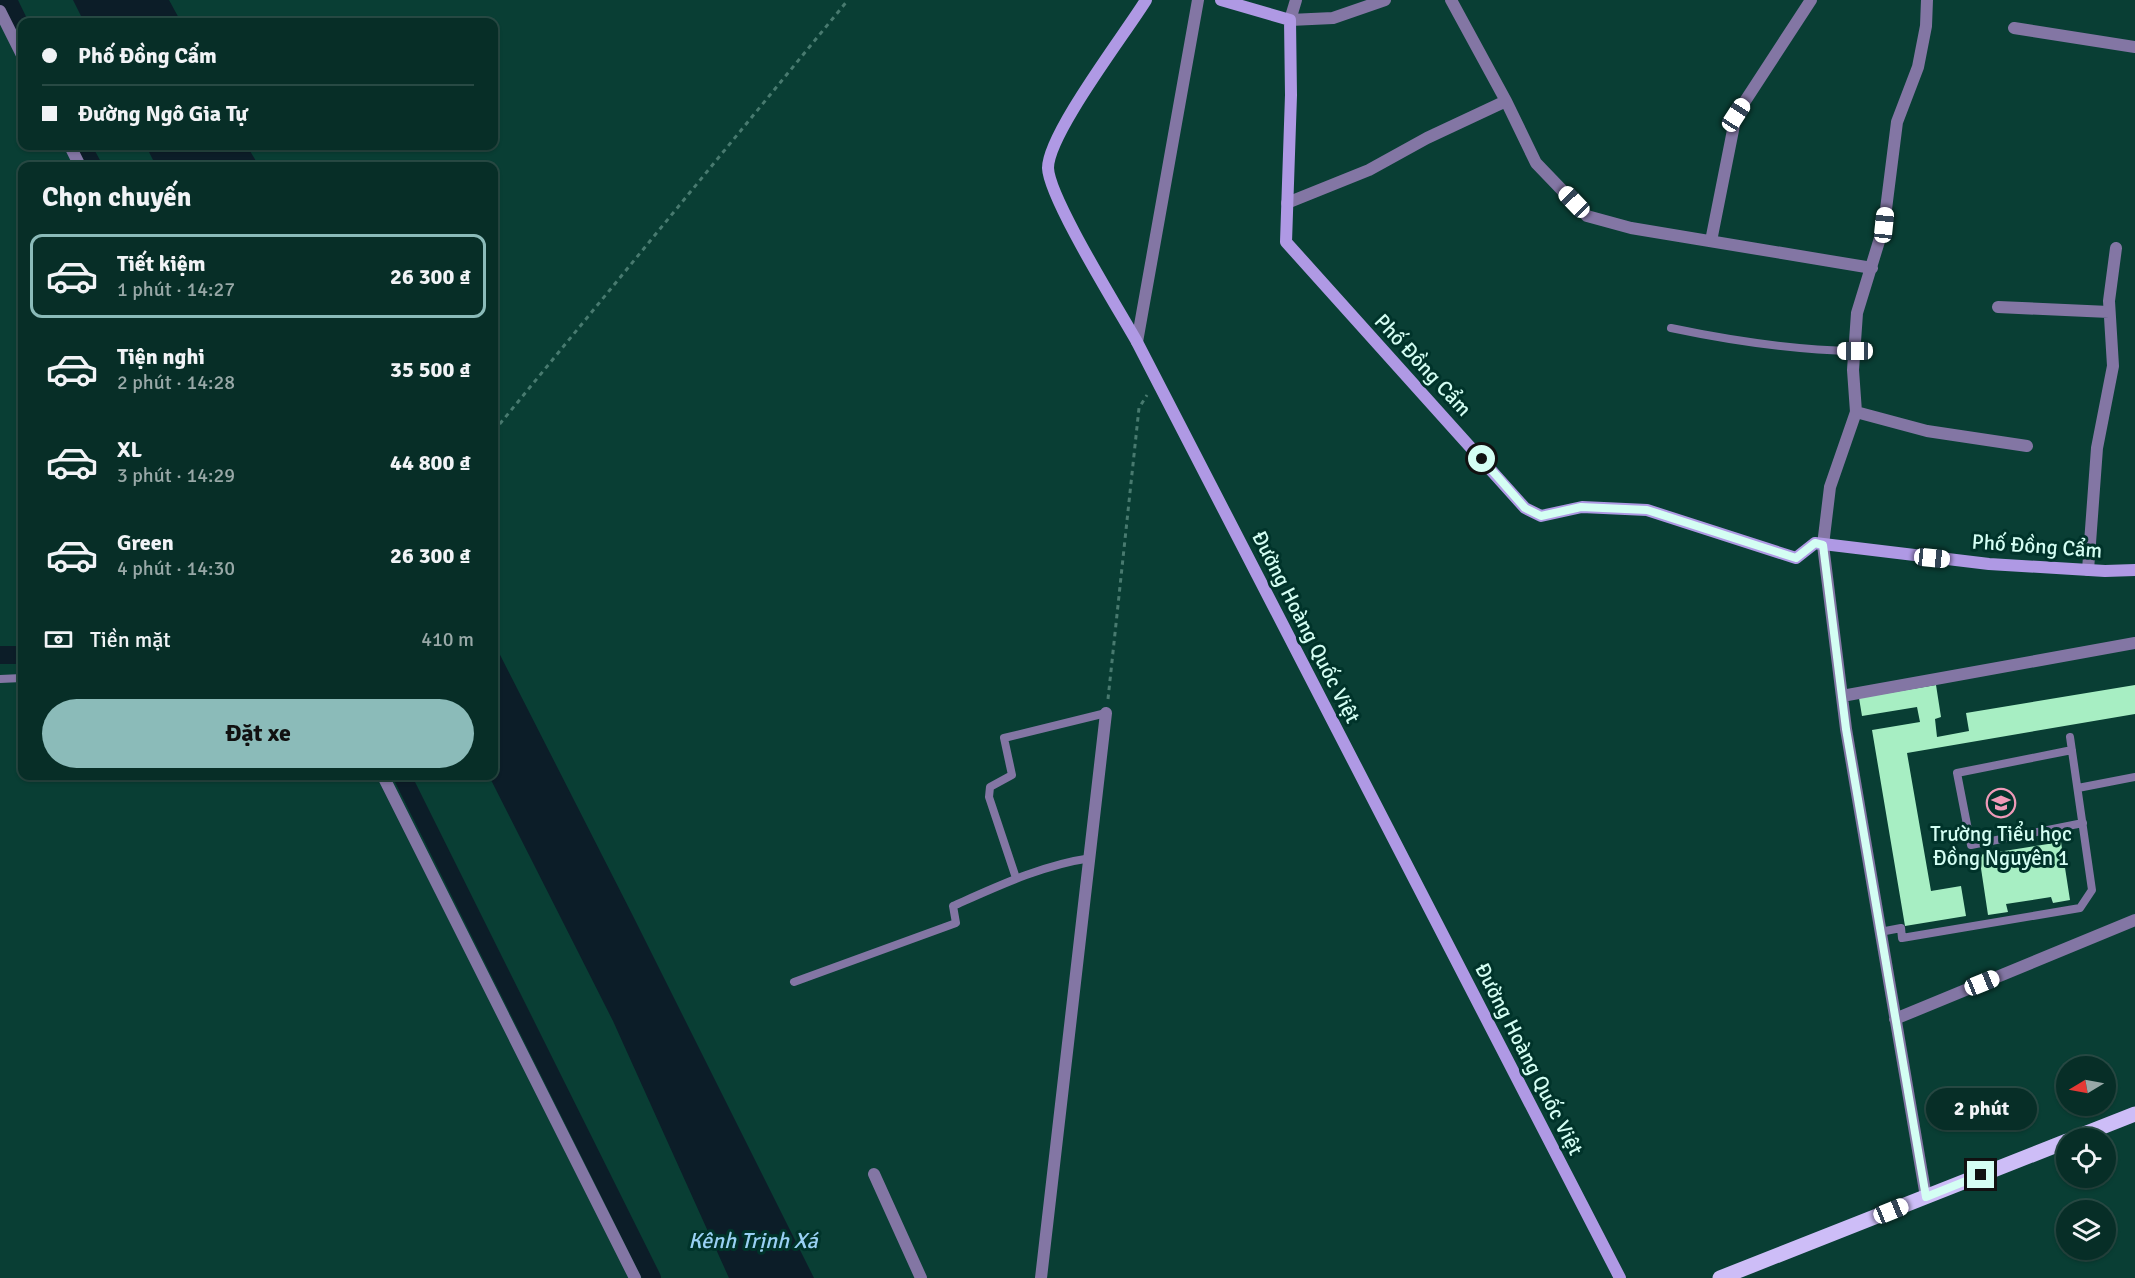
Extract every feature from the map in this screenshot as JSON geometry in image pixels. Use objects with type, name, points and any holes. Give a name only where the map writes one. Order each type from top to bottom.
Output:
[{"type":"main road","points":[[2099,1128],[2135,1114]]},
{"type":"main road","points":[[1720,1278],[2056,1145]]},
{"type":"street","name":"Đường Hoàng Quốc Việt","points":[[1146,0],[1061,130],[1048,166],[1056,195],[1137,342],[1620,1278]]},
{"type":"street","points":[[1137,342],[1198,0]]},
{"type":"street","points":[[1221,0],[1290,20],[1333,18],[1385,0]]},
{"type":"street","points":[[1290,20],[1296,0]]},
{"type":"street","points":[[1451,0],[1506,101],[1536,163],[1587,216],[1631,228],[1872,268]]},
{"type":"street","points":[[1711,241],[1736,115],[1811,0]]},
{"type":"street","points":[[1926,1197],[1842,696],[1823,545],[1830,486],[1856,412],[1857,313],[1884,225],[1897,122],[1923,48],[1928,0]]},
{"type":"street","points":[[0,11],[18,47]]},
{"type":"street","name":"Phố Đồng Cẩm","points":[[1290,20],[1286,242],[1525,508],[1541,516],[1581,507],[1647,510],[1796,558],[1815,543],[1989,564],[2088,570],[2135,570]]},
{"type":"street","points":[[2014,28],[2135,47]]},
{"type":"street","points":[[1287,203],[1369,170],[1427,138],[1506,101]]},
{"type":"street","points":[[2088,570],[2097,448],[2113,366],[2109,312],[2116,248]]},
{"type":"street","points":[[1998,307],[2109,312]]},
{"type":"street","points":[[1856,412],[1927,431],[2027,446]]},
{"type":"street","points":[[1842,696],[2135,643]]},
{"type":"street","points":[[1041,1278],[1106,713]]},
{"type":"street","points":[[385,780],[635,1278]]},
{"type":"street","points":[[1895,1019],[2135,920]]},
{"type":"street","points":[[874,1174],[921,1278]]},
{"type":"lane","points":[[1671,327],[1765,346],[1855,351]]},
{"type":"lane","points":[[0,679],[18,678]]},
{"type":"lane","points":[[1016,878],[989,797],[990,787],[1012,776],[1004,738],[1106,713]]},
{"type":"lane","points":[[1880,932],[1901,928],[1902,938],[2079,908],[2092,890],[2070,737]]},
{"type":"lane","points":[[2072,750],[1957,773],[1971,845],[2083,823]]},
{"type":"lane","points":[[2078,788],[2135,777]]},
{"type":"lane","points":[[794,982],[956,923],[953,906],[1016,878],[1064,862],[1091,858]]},
{"type":"path","points":[[498,425],[848,0]]},
{"type":"path","points":[[1106,713],[1138,408],[1157,381]]},
{"type":"water","points":[[73,0],[169,0],[179,18],[82,18]]},
{"type":"water","points":[[148,150],[249,150],[257,162],[154,162]]},
{"type":"water","name":"Kênh Trịnh Xá","points":[[498,651],[814,1278],[729,1278],[613,1021],[491,780],[498,780]]},
{"type":"building","points":[[1936,685],[1941,717],[1935,719],[1937,737],[1969,731],[1966,713],[2135,685],[2135,714],[1907,753],[1931,891],[1961,886],[1966,916],[1905,926],[1872,730],[1920,722],[1917,707],[1862,716],[1859,698]]},
{"type":"building","points":[[2061,842],[2070,900],[2053,903],[2051,897],[2006,904],[2008,912],[1988,915],[1979,855]]},
{"type":"waterway","points":[[8,0],[18,21]]},
{"type":"waterway","points":[[84,150],[91,162]]},
{"type":"waterway","points":[[0,655],[18,655]]},
{"type":"waterway","points":[[404,780],[652,1278]]},
{"type":"place","name":"Trường Tiểu học Đồng Nguyên 1","points":[[2001,803]]},
{"type":"route","points":[[1482,459],[1525,508],[1541,516],[1581,507],[1647,510],[1796,558],[1815,543],[1823,545],[1846,729],[1926,1197],[1981,1175]]}]
